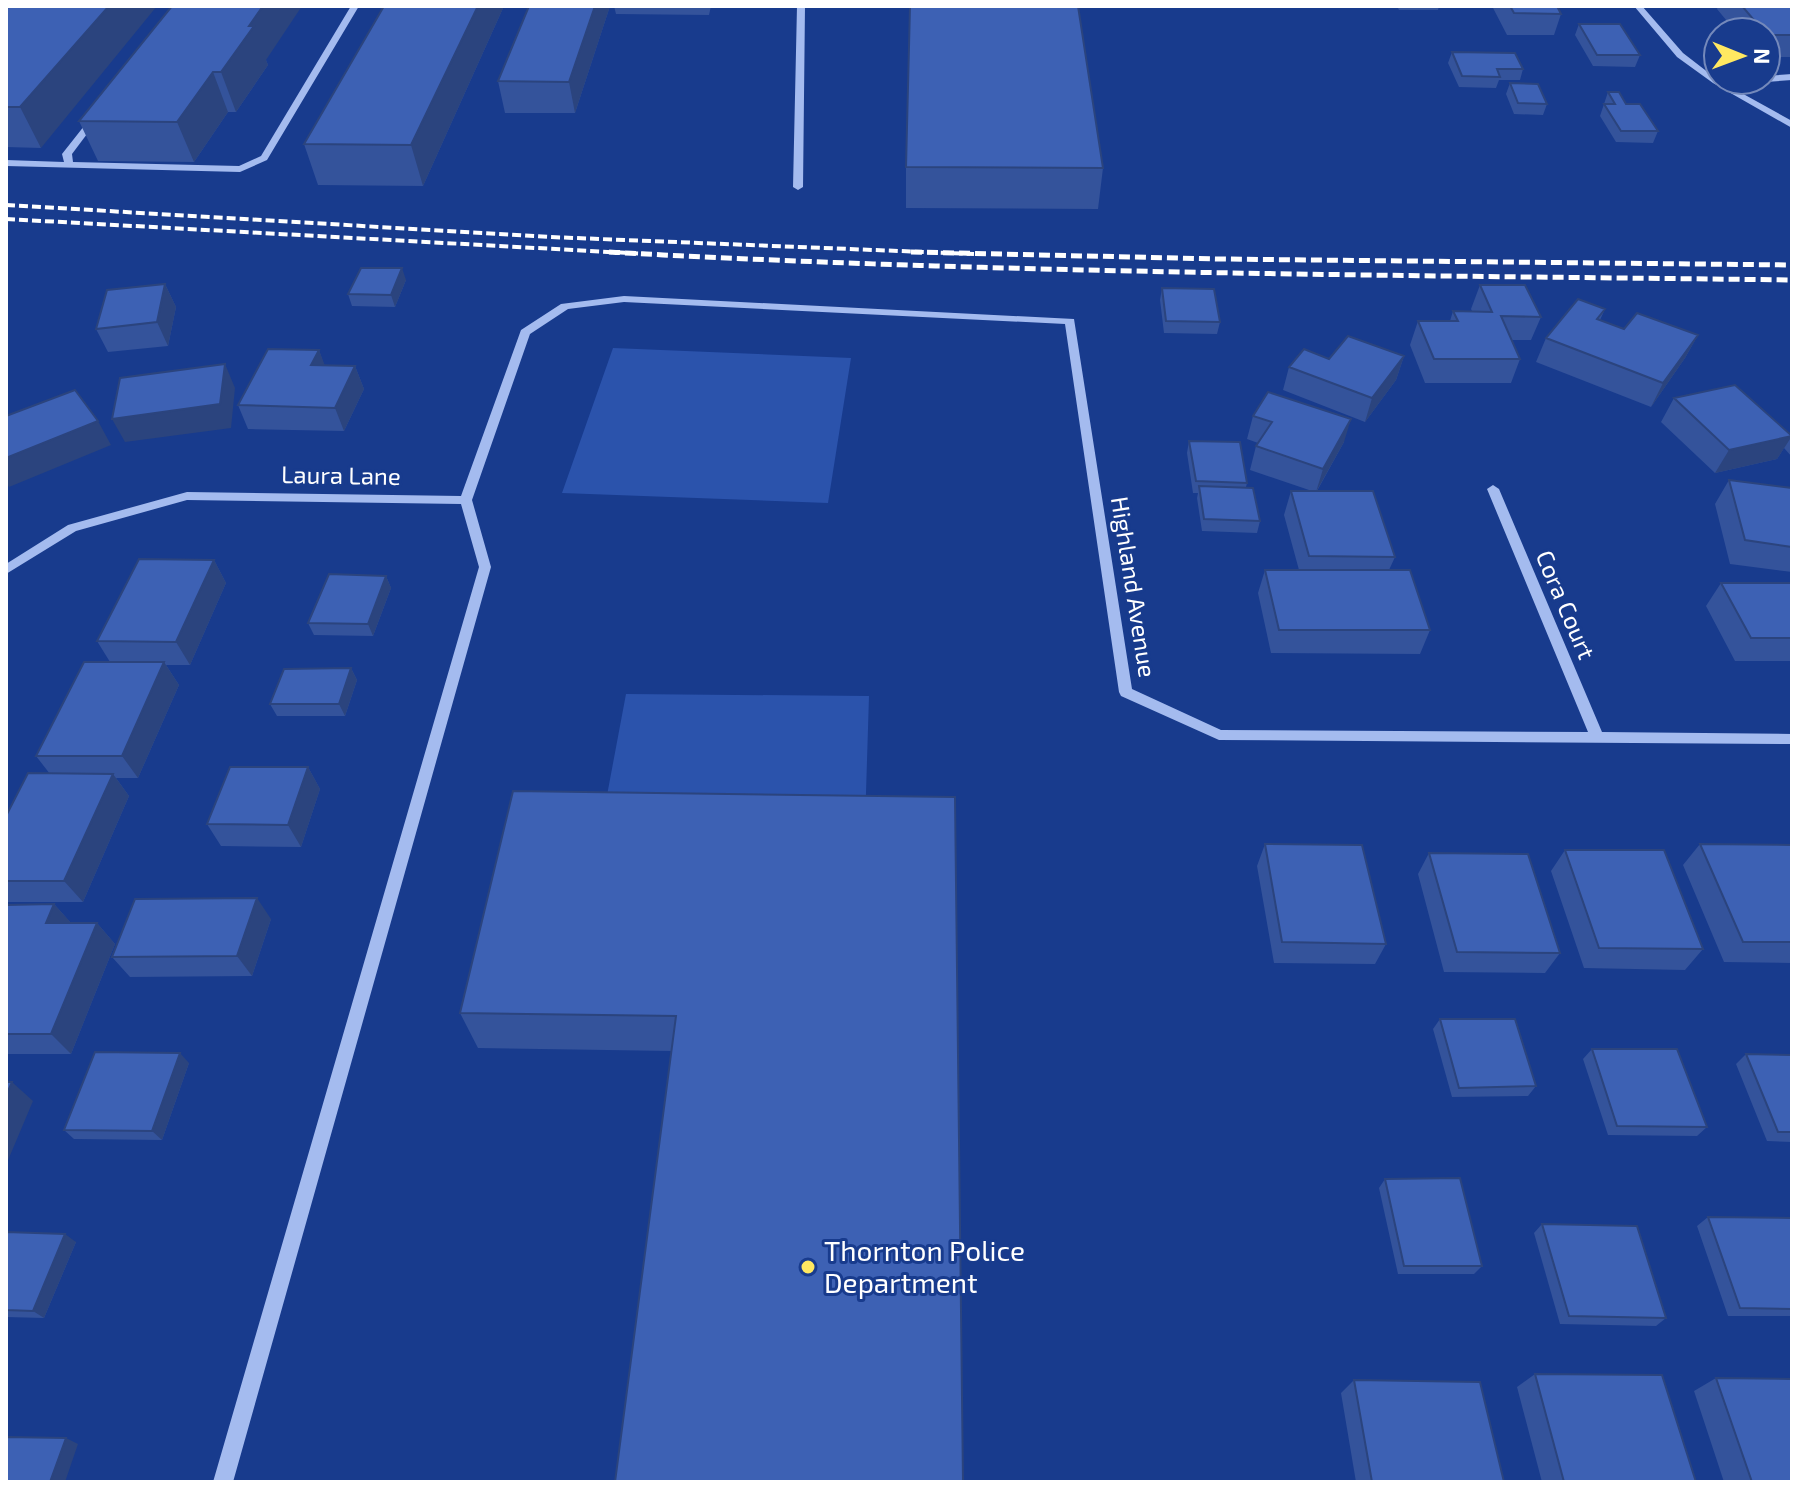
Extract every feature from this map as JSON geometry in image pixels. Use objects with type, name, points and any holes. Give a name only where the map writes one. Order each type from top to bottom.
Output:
[{"type":"street","points":[[6,163],[240,169],[264,158],[355,6]]},
{"type":"street","points":[[798,187],[801,6]]},
{"type":"street","points":[[1638,6],[1680,55],[1702,71]]},
{"type":"street","points":[[1742,96],[1792,125]]},
{"type":"street","points":[[69,165],[67,154],[106,105]]},
{"type":"street","name":"Highland Avenue","points":[[466,500],[525,332],[565,306],[624,299],[1070,321],[1126,692],[1219,735],[1792,739]]},
{"type":"street","name":"Cora Court","points":[[1493,489],[1597,738]]},
{"type":"street","name":"Laura Lane","points":[[6,570],[72,528],[187,496],[466,500]]},
{"type":"street","points":[[223,1482],[485,567],[466,500]]},
{"type":"shaded area","points":[[613,348],[851,358],[828,503],[562,493]]},
{"type":"shaded area","points":[[626,694],[869,696],[865,825],[602,822]]},
{"type":"building","points":[[9,6],[109,6],[20,107],[6,107],[6,9]]},
{"type":"building","points":[[172,6],[263,6],[249,26],[254,26],[221,72],[213,72],[177,122],[79,121]]},
{"type":"building","points":[[384,6],[478,6],[411,145],[304,144]]},
{"type":"building","points":[[529,6],[595,6],[569,82],[498,81]]},
{"type":"building","points":[[910,6],[1078,6],[1103,168],[906,167]]},
{"type":"building","points":[[1510,6],[1557,6],[1561,14],[1514,13]]},
{"type":"building","points":[[1742,6],[1792,6],[1792,35],[1782,35],[1782,16],[1750,16]]},
{"type":"building","points":[[1579,24],[1620,24],[1640,55],[1597,55]]},
{"type":"building","points":[[1452,52],[1515,53],[1523,69],[1497,69],[1500,77],[1462,76]]},
{"type":"building","points":[[1510,83],[1538,84],[1547,104],[1518,103]]},
{"type":"building","points":[[1608,92],[1619,92],[1626,104],[1640,104],[1658,131],[1621,131],[1604,104],[1615,104]]},
{"type":"building","points":[[361,268],[402,268],[391,295],[348,294]]},
{"type":"building","points":[[165,284],[157,322],[96,329],[107,290]]},
{"type":"building","points":[[1480,285],[1525,285],[1541,317],[1501,316],[1520,359],[1434,359],[1418,321],[1458,321],[1453,311],[1492,312]]},
{"type":"building","points":[[1162,288],[1214,289],[1220,322],[1166,321]]},
{"type":"building","points":[[1578,299],[1605,309],[1597,319],[1624,329],[1637,313],[1698,335],[1663,383],[1546,338]]},
{"type":"building","points":[[1348,336],[1404,356],[1372,398],[1289,367],[1304,349],[1329,359]]},
{"type":"building","points":[[268,349],[319,350],[311,365],[355,366],[335,408],[238,405]]},
{"type":"building","points":[[225,364],[220,404],[112,419],[120,378]]},
{"type":"building","points":[[1735,385],[1792,436],[1729,450],[1674,398]]},
{"type":"building","points":[[75,390],[98,421],[6,458],[6,416]]},
{"type":"building","points":[[1268,392],[1351,419],[1323,469],[1256,446],[1272,422],[1253,416]]},
{"type":"building","points":[[1189,441],[1240,442],[1247,483],[1196,481]]},
{"type":"building","points":[[1729,480],[1792,488],[1792,547],[1745,540]]},
{"type":"building","points":[[1199,486],[1253,488],[1260,521],[1204,519]]},
{"type":"building","points":[[1291,491],[1373,491],[1395,557],[1309,556]]},
{"type":"building","points":[[139,559],[214,560],[176,642],[97,641]]},
{"type":"building","points":[[1265,570],[1410,570],[1430,630],[1279,630]]},
{"type":"building","points":[[329,574],[386,576],[368,624],[308,623]]},
{"type":"building","points":[[1721,583],[1792,583],[1792,638],[1751,638]]},
{"type":"building","points":[[84,662],[164,662],[122,756],[36,756]]},
{"type":"building","points":[[351,668],[339,704],[270,704],[284,669]]},
{"type":"building","points":[[230,767],[308,767],[288,825],[207,824]]},
{"type":"building","points":[[28,773],[113,774],[64,881],[6,881],[6,816]]},
{"type":"building","name":"Thornton Police Department","points":[[513,791],[955,797],[963,1482],[615,1482],[676,1016],[460,1013]]},
{"type":"building","points":[[1265,844],[1362,845],[1386,944],[1282,942]]},
{"type":"building","points":[[1700,844],[1792,845],[1792,942],[1743,942]]},
{"type":"building","points":[[1565,850],[1664,850],[1703,949],[1599,948]]},
{"type":"building","points":[[1429,853],[1528,854],[1560,953],[1457,952]]},
{"type":"building","points":[[257,898],[237,956],[112,957],[135,899]]},
{"type":"building","points":[[54,904],[46,923],[97,923],[51,1034],[6,1034],[6,905]]},
{"type":"building","points":[[1440,1019],[1515,1019],[1536,1086],[1459,1088]]},
{"type":"building","points":[[1592,1049],[1677,1049],[1707,1127],[1617,1126]]},
{"type":"building","points":[[95,1052],[180,1053],[152,1131],[64,1130]]},
{"type":"building","points":[[1746,1054],[1792,1055],[1792,1132],[1778,1132]]},
{"type":"building","points":[[6,1082],[12,1082],[6,1096]]},
{"type":"building","points":[[1460,1178],[1482,1266],[1404,1266],[1385,1179]]},
{"type":"building","points":[[1708,1217],[1792,1218],[1792,1309],[1740,1308]]},
{"type":"building","points":[[1542,1224],[1637,1226],[1666,1318],[1569,1316]]},
{"type":"building","points":[[6,1232],[65,1234],[33,1311],[6,1310]]},
{"type":"building","points":[[1535,1374],[1662,1375],[1696,1482],[1564,1482]]},
{"type":"building","points":[[1716,1378],[1792,1379],[1792,1482],[1752,1482]]},
{"type":"building","points":[[1354,1380],[1480,1382],[1504,1482],[1372,1482]]},
{"type":"building","points":[[6,1437],[66,1438],[50,1482],[6,1482]]},
{"type":"railway","points":[[6,205],[550,237],[941,253]]},
{"type":"railway","points":[[6,219],[612,252]]},
{"type":"railway","points":[[612,252],[1053,269],[1792,280]]},
{"type":"railway","points":[[612,252],[646,254]]},
{"type":"railway","points":[[911,252],[941,253]]},
{"type":"railway","points":[[941,253],[1792,265]]},
{"type":"railway","points":[[941,253],[974,254]]},
{"type":"place","name":"Thornton Police Department","points":[[808,1267]]}]
